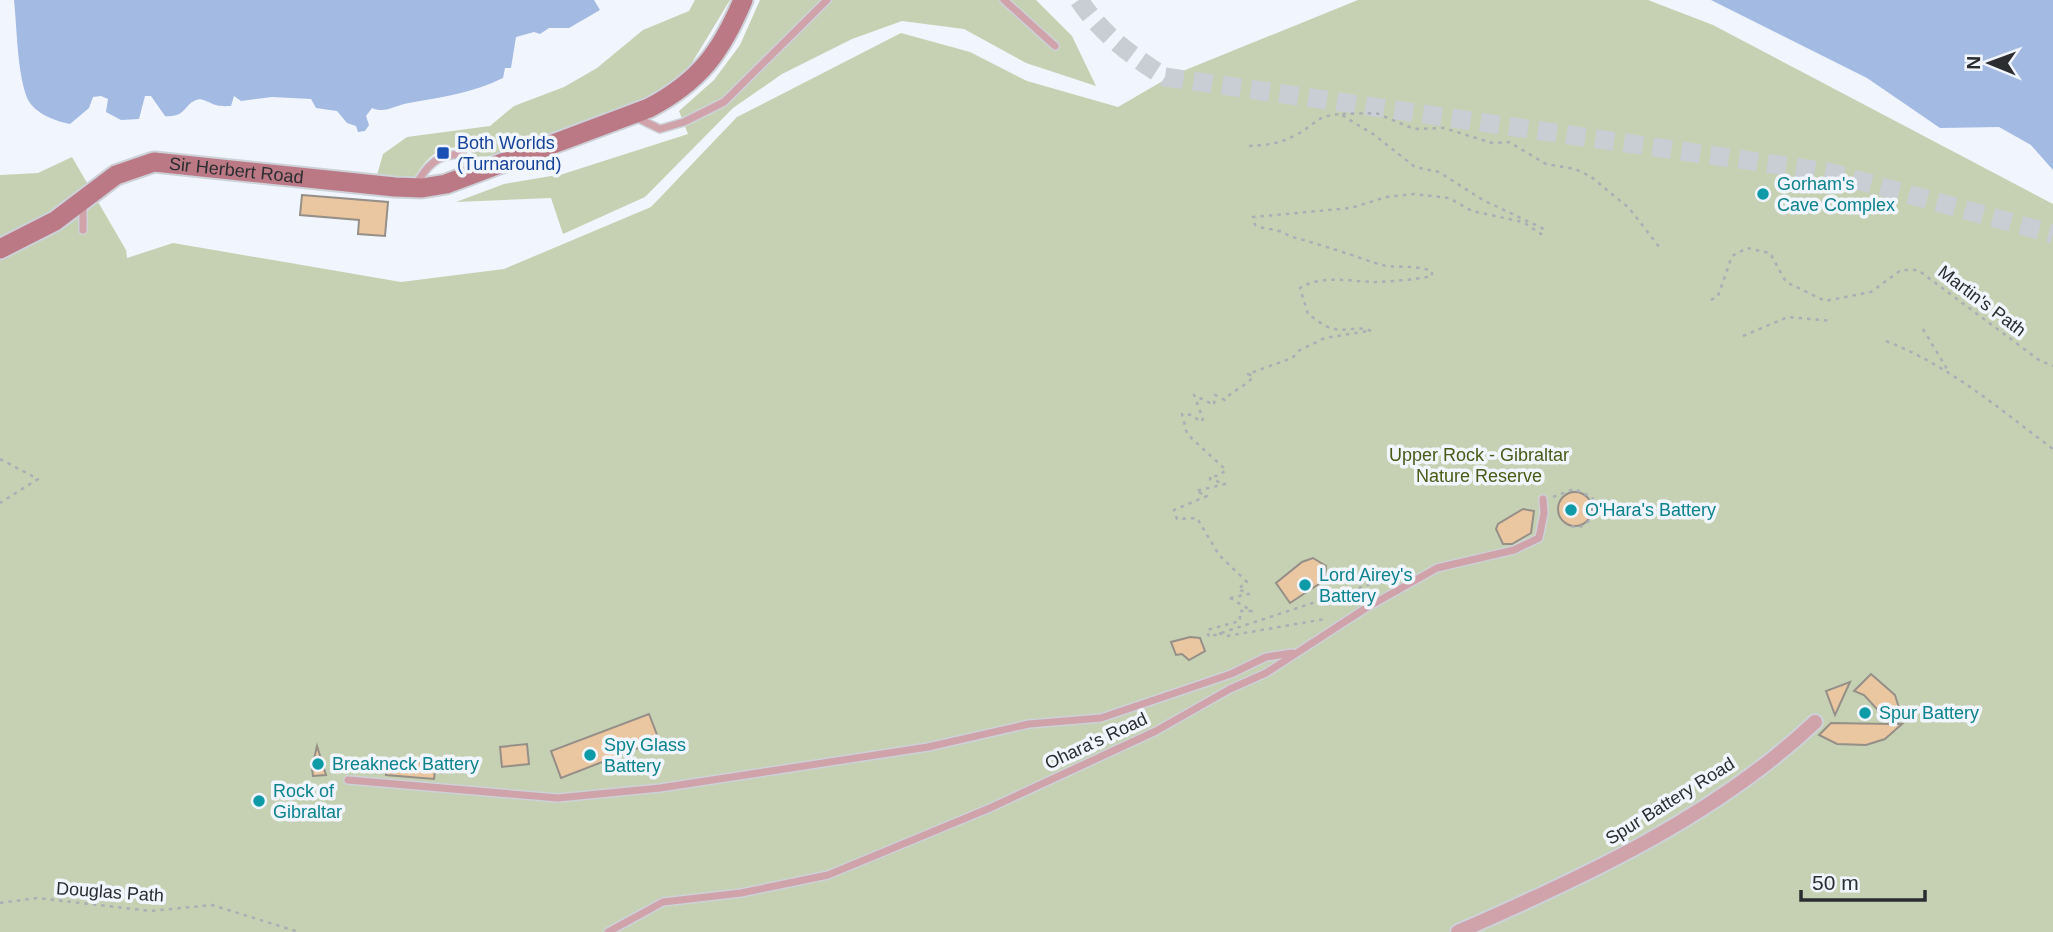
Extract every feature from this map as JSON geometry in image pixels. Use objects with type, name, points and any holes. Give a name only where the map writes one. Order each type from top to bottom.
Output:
[{"type":"main road","name":"Sir Herbert Road","points":[[0,249],[55,221],[116,175],[154,162],[414,188],[436,186],[474,174],[660,103],[696,77],[727,37],[743,0]]},
{"type":"street","name":"Spur Battery Road","points":[[1458,932],[1640,846],[1733,786],[1792,744],[1815,722]]},
{"type":"lane","points":[[631,115],[660,129],[684,122],[724,102],[827,0]]},
{"type":"lane","points":[[1004,0],[1055,46]]},
{"type":"lane","points":[[83,201],[83,230]]},
{"type":"lane","name":"Ohara's Road","points":[[608,932],[663,902],[783,886],[828,875],[990,808],[1156,731],[1230,689],[1266,673],[1293,653],[1437,568],[1514,550],[1539,538],[1544,513],[1543,499]]},
{"type":"lane","points":[[348,780],[558,798],[660,788],[928,747],[1029,723],[1101,718],[1231,674],[1266,657],[1293,653]]},
{"type":"path","points":[[1249,146],[1277,144],[1298,135],[1323,116],[1376,113],[1414,129],[1444,128],[1492,143],[1509,142],[1546,164],[1575,169],[1590,176],[1629,208],[1660,248]]},
{"type":"path","points":[[1340,114],[1373,134],[1415,167],[1439,172],[1491,204],[1544,229],[1541,234],[1522,222],[1472,211],[1444,196],[1414,194],[1386,197],[1351,208],[1253,217],[1255,225],[1260,228],[1279,229],[1289,236],[1365,257],[1378,264],[1427,269],[1433,275],[1381,282],[1338,279],[1306,284],[1300,288],[1308,314],[1335,330],[1360,328],[1371,331],[1325,338],[1300,349],[1292,358],[1255,369],[1248,374],[1253,376],[1249,382],[1236,388],[1225,400],[1215,394],[1214,405],[1194,395],[1203,419],[1201,422],[1192,415],[1182,414],[1181,418],[1187,434],[1226,470],[1218,476],[1210,476],[1210,479],[1225,484],[1196,491],[1207,496],[1174,510],[1177,519],[1197,517],[1219,555],[1247,582],[1238,589],[1249,594],[1230,598],[1252,611],[1240,611],[1240,621],[1207,630],[1209,637],[1364,585],[1437,568]]},
{"type":"path","name":"Martin's Path","points":[[1711,300],[1718,296],[1732,256],[1747,248],[1770,253],[1786,282],[1825,301],[1871,292],[1893,276],[1911,269],[1924,272],[2039,360],[2053,366]]},
{"type":"path","points":[[1743,336],[1788,317],[1832,321]]},
{"type":"path","points":[[1923,329],[1947,369]]},
{"type":"path","points":[[1886,341],[1923,355],[1947,369],[2053,449]]},
{"type":"path","points":[[0,459],[38,479],[0,503]]},
{"type":"path","points":[[1543,499],[1573,489],[1592,497],[1595,505],[1592,519],[1579,527],[1566,525]]},
{"type":"path","points":[[1219,633],[1227,636],[1353,617]]},
{"type":"path","name":"Douglas Path","points":[[0,903],[37,898],[151,911],[212,905],[299,932]]},
{"type":"green space","points":[[695,0],[730,0],[687,71],[643,101],[481,162],[466,147],[448,148],[430,158],[414,178],[377,175],[383,154],[407,137],[490,126],[514,106],[564,87],[597,68],[643,30],[689,11]]},
{"type":"green space","points":[[760,0],[1036,0],[1072,36],[1096,86],[1026,63],[964,29],[902,21],[852,39],[782,74],[733,108],[645,197],[563,234],[551,198],[456,202],[504,184],[563,174],[688,134],[679,111],[714,80],[740,45]]},
{"type":"green space","name":"Upper Rock - Gibraltar Nature Reserve","points":[[1358,0],[1648,0],[1713,25],[2053,204],[2053,932],[0,932],[0,175],[38,173],[72,157],[126,250],[127,258],[173,243],[401,282],[504,269],[651,207],[737,117],[901,33],[970,52],[1027,81],[1118,107],[1173,75]]},
{"type":"water","points":[[14,0],[594,0],[600,10],[569,28],[549,28],[540,34],[534,32],[516,37],[511,68],[505,68],[503,78],[457,94],[386,110],[372,108],[366,116],[369,125],[365,131],[358,132],[356,126],[347,123],[337,111],[316,108],[311,99],[272,97],[241,101],[234,96],[231,106],[217,105],[200,99],[178,115],[165,116],[151,96],[145,96],[139,119],[121,120],[106,112],[108,99],[101,96],[93,97],[89,108],[70,124],[57,121],[38,111],[26,95],[19,60]]},
{"type":"water","points":[[1711,0],[2053,0],[2053,170],[2031,145],[1999,127],[1940,128],[1867,78]]},
{"type":"building","points":[[302,195],[388,202],[385,236],[358,234],[359,220],[300,215]]},
{"type":"building","points":[[1575,492],[1587,497],[1592,509],[1587,521],[1575,526],[1563,521],[1558,509],[1563,497]]},
{"type":"building","points":[[1523,509],[1534,511],[1531,533],[1512,544],[1503,544],[1496,529],[1498,524]]},
{"type":"building","points":[[1313,558],[1326,566],[1325,580],[1290,603],[1276,583],[1302,562]]},
{"type":"building","points":[[1190,637],[1200,638],[1205,651],[1189,660],[1182,654],[1176,655],[1171,642]]},
{"type":"building","points":[[1871,674],[1895,695],[1899,708],[1898,724],[1902,724],[1885,739],[1866,745],[1837,744],[1819,735],[1831,723],[1891,724],[1864,695],[1854,691]]},
{"type":"building","points":[[1850,682],[1835,715],[1826,691]]},
{"type":"building","points":[[649,714],[659,740],[561,778],[551,751]]},
{"type":"building","points":[[527,744],[529,764],[502,767],[500,747]]},
{"type":"building","points":[[317,746],[326,775],[313,776]]},
{"type":"building","points":[[387,759],[436,764],[434,779],[386,775]]},
{"type":"tunnel","points":[[1079,0],[1097,23],[1118,43],[1165,77],[1828,172],[2053,234]]},
{"type":"place","name":"Both Worlds (Turnaround)","points":[[443,153]]},
{"type":"place","name":"Gorham's Cave Complex","points":[[1763,194]]},
{"type":"place","name":"O'Hara's Battery","points":[[1571,510]]},
{"type":"place","name":"Lord Airey's Battery","points":[[1305,585]]},
{"type":"place","name":"Spur Battery","points":[[1865,713]]},
{"type":"place","name":"Spy Glass Battery","points":[[590,755]]},
{"type":"place","name":"Breakneck Battery","points":[[318,764]]},
{"type":"place","name":"Rock of Gibraltar","points":[[259,801]]}]
